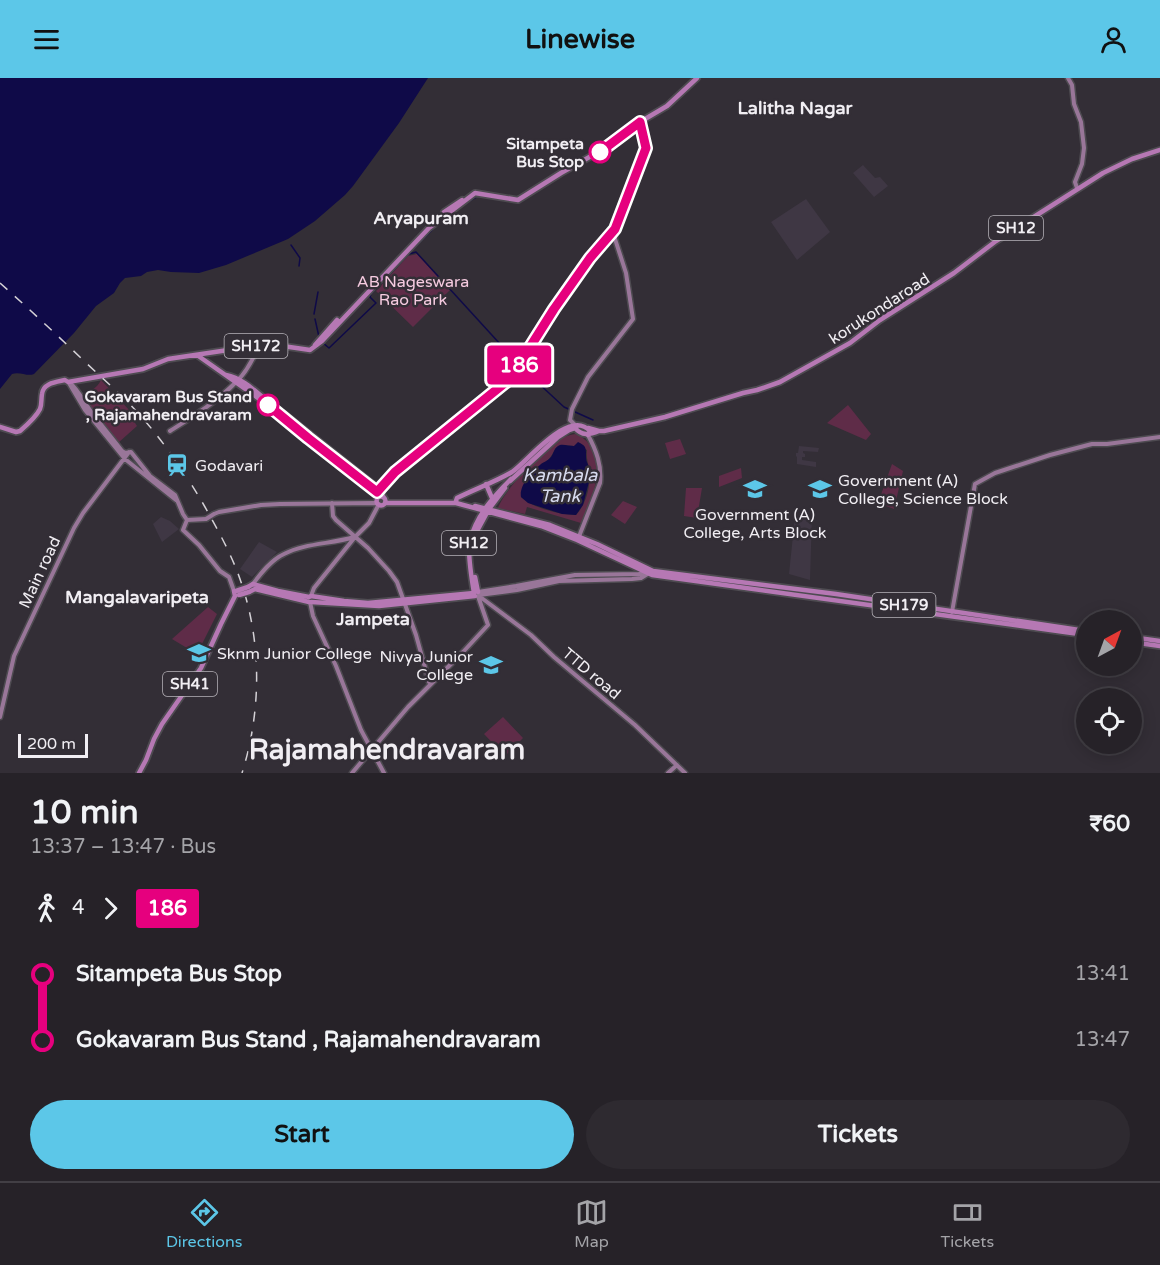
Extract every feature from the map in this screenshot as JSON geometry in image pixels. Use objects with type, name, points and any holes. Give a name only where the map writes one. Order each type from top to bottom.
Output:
[{"type":"main road","name":"SH172","points":[[197,355],[262,343],[310,350],[429,228],[475,193],[518,200],[609,146],[640,122],[667,106],[698,78]]},
{"type":"main road","name":"korukondaroad","points":[[575,426],[580,424],[599,431],[665,417],[780,382],[850,343],[880,320],[954,273],[996,241],[1055,205],[1077,188],[1113,167],[1160,150]]},
{"type":"main road","points":[[0,427],[20,431],[40,409],[44,388],[60,381],[68,382],[143,369],[168,359],[197,355],[268,405],[381,498]]},
{"type":"main road","name":"SH12","points":[[477,594],[469,543],[492,498],[558,437],[575,426]]},
{"type":"main road","points":[[456,501],[457,498],[513,471],[556,433],[575,426],[582,434],[588,435],[590,431],[588,428]]},
{"type":"main road","name":"SH12","points":[[588,435],[599,431]]},
{"type":"main road","name":"SH12","points":[[486,510],[511,479]]},
{"type":"main road","points":[[486,484],[492,498]]},
{"type":"main road","name":"SH179","points":[[381,498],[456,501],[486,510]]},
{"type":"main road","name":"SH179","points":[[381,498],[456,503],[542,524],[648,571],[681,580],[1076,632]]},
{"type":"main road","name":"SH179","points":[[648,571],[836,594],[1076,631]]},
{"type":"main road","points":[[250,587],[310,600],[368,603],[477,594]]},
{"type":"main road","points":[[236,593],[250,587],[278,591],[310,600]]},
{"type":"main road","name":"SH41","points":[[139,773],[162,724],[201,668],[236,593]]},
{"type":"main road","points":[[1142,641],[1160,643]]},
{"type":"street","points":[[1068,78],[1072,85],[1074,104],[1081,122],[1084,148],[1082,164],[1075,182],[1077,188]]},
{"type":"street","points":[[384,773],[361,730],[313,616],[310,600],[314,588],[369,523],[395,472],[506,382],[590,258],[615,229],[646,148],[640,122]]},
{"type":"street","points":[[575,426],[570,420],[571,410],[591,372],[633,319],[626,273],[615,239],[615,229]]},
{"type":"street","points":[[170,431],[208,405],[237,381],[252,361],[257,350],[255,346]]},
{"type":"street","points":[[68,382],[75,387],[91,413],[122,451],[133,454],[150,476],[175,495],[187,520],[183,530],[199,545],[220,571],[229,577],[236,593]]},
{"type":"street","points":[[68,382],[81,405],[125,459],[177,500]]},
{"type":"street","points":[[578,538],[600,483],[601,473],[588,435]]},
{"type":"street","points":[[952,612],[975,484],[996,473],[1092,444],[1160,437]]},
{"type":"street","name":"Main road","points":[[0,717],[14,656],[74,528],[129,452]]},
{"type":"street","points":[[187,520],[206,519],[219,512],[261,505],[332,503],[381,498]]},
{"type":"street","points":[[332,503],[333,516],[336,520],[367,547],[397,582],[429,682],[432,683]]},
{"type":"street","points":[[250,587],[269,565],[284,554],[355,537]]},
{"type":"street","points":[[352,773],[408,707],[488,625],[477,594],[575,575],[641,578],[648,571]]},
{"type":"street","name":"TTD road","points":[[477,594],[531,635],[635,725],[685,773]]},
{"type":"street","points":[[668,773],[677,765]]},
{"type":"street","points":[[143,766],[144,773]]},
{"type":"shaded area","points":[[863,165],[875,178],[880,177],[888,186],[874,197],[853,173]]},
{"type":"shaded area","points":[[806,199],[830,232],[797,260],[771,222]]},
{"type":"shaded area","points":[[799,446],[819,448],[818,452],[803,451],[805,457],[802,457],[802,460],[816,462],[816,467],[797,464],[796,453],[798,453]]},
{"type":"shaded area","points":[[812,515],[810,580],[789,574],[795,516],[808,519]]},
{"type":"shaded area","points":[[161,517],[179,529],[162,542],[153,524]]},
{"type":"shaded area","points":[[259,542],[277,552],[252,577],[240,569]]},
{"type":"green space","name":"AB Nageswara Rao Park","points":[[417,254],[450,290],[413,327],[376,291],[408,256]]},
{"type":"green space","points":[[101,380],[131,412],[130,415],[137,426],[118,443],[81,394],[95,388]]},
{"type":"green space","points":[[848,405],[871,434],[866,440],[827,423]]},
{"type":"green space","points":[[575,434],[589,444],[597,468],[595,487],[581,523],[527,507],[525,514],[498,508],[508,491],[533,462],[559,440]],"holes":[[[561,445],[577,445],[587,450],[589,475],[589,487],[576,515],[547,510],[521,497],[541,464],[548,460],[558,447]]]},
{"type":"green space","points":[[680,439],[686,454],[670,459],[665,443]]},
{"type":"green space","points":[[892,464],[903,471],[894,509],[878,503]]},
{"type":"green space","points":[[741,468],[742,478],[719,487],[719,476]]},
{"type":"green space","points":[[686,488],[702,488],[697,518],[684,516]]},
{"type":"green space","points":[[623,501],[637,507],[625,524],[611,515]]},
{"type":"green space","points":[[208,607],[217,614],[197,654],[172,639]]},
{"type":"green space","points":[[503,717],[523,738],[505,756],[484,734]]},
{"type":"water","points":[[0,78],[428,78],[399,123],[353,186],[315,221],[288,239],[226,265],[199,273],[158,270],[141,276],[125,278],[114,293],[96,306],[74,333],[34,374],[12,374],[0,389]]},
{"type":"water","name":"Kambala Tank","points":[[578,442],[585,448],[587,461],[592,470],[583,505],[576,515],[562,514],[528,503],[521,497],[526,479],[550,458],[556,447],[574,446]]},
{"type":"waterway","points":[[464,204],[478,196]]},
{"type":"waterway","points":[[506,200],[514,202]]},
{"type":"waterway","points":[[323,343],[329,348],[376,303],[370,297],[371,294],[439,223]]},
{"type":"waterway","points":[[291,245],[300,258],[299,266]]},
{"type":"waterway","points":[[409,254],[416,252],[523,369],[564,407],[593,420]]},
{"type":"waterway","points":[[314,314],[318,292]]},
{"type":"waterway","points":[[315,319],[319,337]]},
{"type":"railway","points":[[0,283],[119,393],[148,425],[190,482],[225,545],[249,608],[256,655],[256,703],[242,773]]},
{"type":"bus line","name":"186","points":[[268,405],[377,492],[395,472],[506,382],[590,258],[615,229],[646,148],[640,122],[600,152]]},
{"type":"place","name":"Sitampeta Bus Stop","points":[[600,152]]},
{"type":"place","name":"Gokavaram Bus Stand , Rajamahendravaram","points":[[268,405]]},
{"type":"place","name":"Godavari","points":[[177,465]]},
{"type":"place","name":"Government (A) College, Arts Block","points":[[755,489]]},
{"type":"place","name":"Government (A) College, Science Block","points":[[820,489]]},
{"type":"place","name":"Sknm Junior College","points":[[199,653]]},
{"type":"place","name":"Nivya Junior College","points":[[491,665]]},
{"type":"district","name":"Lalitha Nagar","points":[[795,108]]},
{"type":"district","name":"Aryapuram","points":[[421,218]]},
{"type":"district","name":"Mangalavaripeta","points":[[137,597]]},
{"type":"district","name":"Jampeta","points":[[373,619]]},
{"type":"district","name":"Rajamahendravaram","points":[[387,749]]}]
